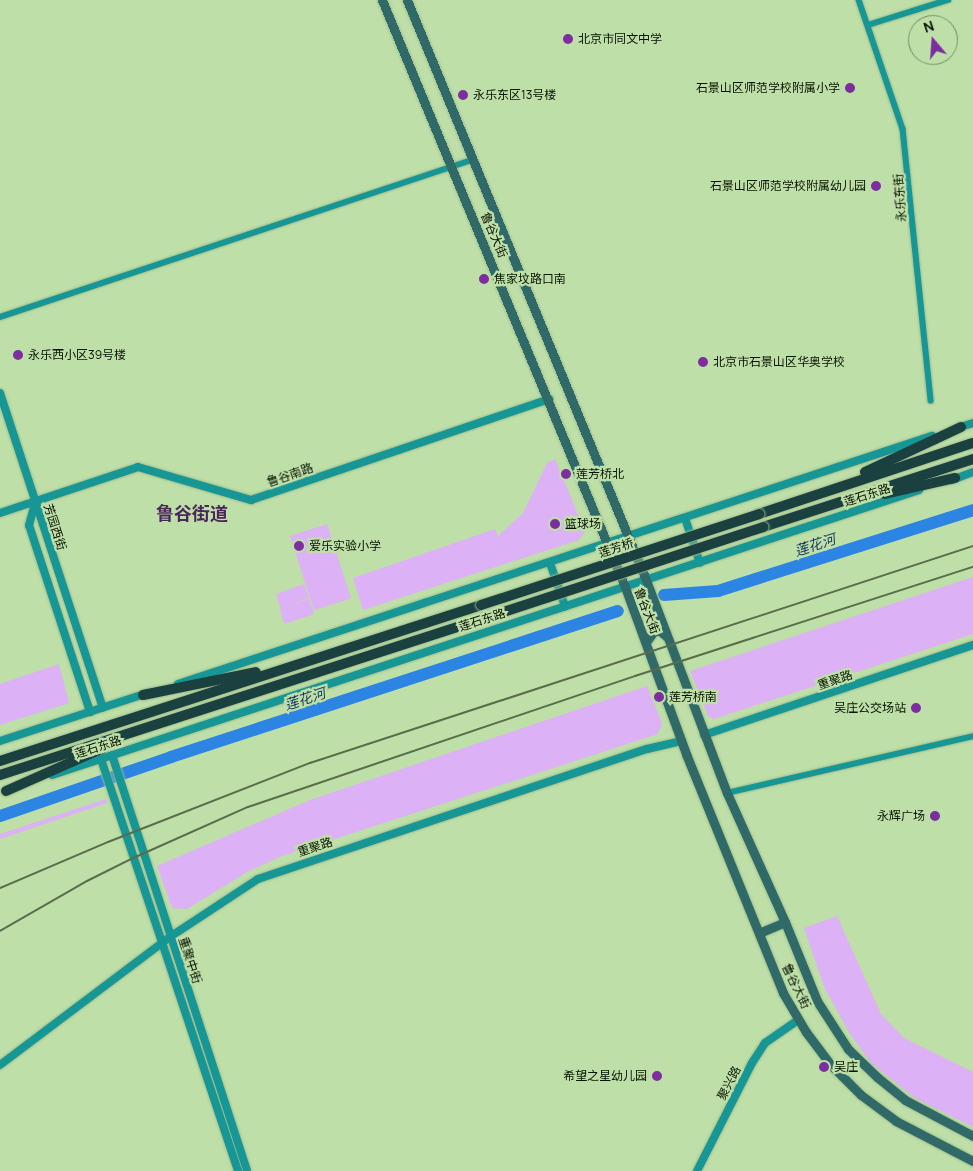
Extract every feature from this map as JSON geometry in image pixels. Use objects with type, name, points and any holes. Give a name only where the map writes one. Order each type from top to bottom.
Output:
[{"type":"highway","points":[[828,490],[961,427]]},
{"type":"highway","name":"莲石东路","points":[[759,514],[973,443]]},
{"type":"highway","name":"莲石东路","points":[[763,527],[973,459]]},
{"type":"highway","points":[[832,505],[955,478]]},
{"type":"highway","name":"莲芳桥","points":[[481,605],[759,514]]},
{"type":"highway","name":"莲芳桥","points":[[485,618],[763,527]]},
{"type":"highway","name":"莲石东路","points":[[0,761],[481,605]]},
{"type":"highway","name":"莲石东路","points":[[0,775],[485,618]]},
{"type":"highway","points":[[143,695],[304,663]]},
{"type":"highway","points":[[3,792],[155,725]]},
{"type":"main road","name":"鲁谷大街","points":[[382,0],[549,399],[625,587],[682,741],[783,993],[798,1020],[830,1064],[861,1095],[896,1121],[973,1161]]},
{"type":"main road","name":"鲁谷大街","points":[[407,0],[627,538],[646,580],[727,793],[818,1001],[835,1032],[848,1050],[905,1100],[973,1136]]},
{"type":"main road","points":[[646,642],[654,631],[660,631],[666,636]]},
{"type":"main road","points":[[759,933],[785,922]]},
{"type":"street","name":"永乐东街","points":[[859,0],[903,130],[931,401]]},
{"type":"street","points":[[868,25],[948,0]]},
{"type":"street","points":[[0,317],[472,160]]},
{"type":"street","points":[[0,393],[36,501]]},
{"type":"street","name":"鲁谷南路","points":[[0,513],[138,467],[251,500],[549,399]]},
{"type":"street","points":[[0,741],[607,545],[973,423]]},
{"type":"street","name":"莲石东路","points":[[3,792],[973,472]]},
{"type":"street","name":"芳园西街","points":[[36,501],[103,708]]},
{"type":"street","name":"芳园西街","points":[[36,501],[29,525],[90,712]]},
{"type":"street","points":[[685,518],[700,563]]},
{"type":"street","points":[[550,563],[565,606]]},
{"type":"street","name":"重聚路","points":[[704,735],[973,645]]},
{"type":"street","points":[[727,793],[973,736]]},
{"type":"street","name":"重聚路","points":[[0,1065],[170,937],[251,883],[276,872],[647,749],[682,741]]},
{"type":"street","name":"重聚中街","points":[[112,755],[247,1171]]},
{"type":"street","name":"重聚中街","points":[[101,759],[238,1171]]},
{"type":"street","name":"聚兴路","points":[[697,1171],[756,1056],[765,1043],[798,1020]]},
{"type":"shaded area","points":[[555,459],[585,531],[579,540],[363,610],[353,578],[495,529],[498,536],[523,513],[547,463]]},
{"type":"shaded area","points":[[327,524],[351,598],[314,610],[290,536]]},
{"type":"shaded area","points":[[973,577],[973,634],[714,719],[708,716],[690,671]]},
{"type":"shaded area","points":[[304,584],[309,598],[281,608],[276,594]]},
{"type":"shaded area","points":[[309,599],[314,614],[284,624],[280,609]]},
{"type":"shaded area","points":[[59,664],[69,703],[0,725],[0,684]]},
{"type":"shaded area","points":[[647,686],[662,723],[658,734],[282,856],[249,871],[187,909],[172,908],[157,866],[310,800]]},
{"type":"shaded area","points":[[106,799],[107,803],[0,839],[0,834]]},
{"type":"shaded area","points":[[837,916],[881,1014],[904,1038],[973,1072],[973,1127],[915,1098],[871,1063],[850,1034],[824,987],[804,928]]},
{"type":"waterway","name":"莲花河","points":[[664,595],[718,591],[973,510]]},
{"type":"waterway","name":"莲花河","points":[[0,816],[171,757],[618,611]]},
{"type":"railway","points":[[0,888],[108,842],[310,763],[973,546]]},
{"type":"railway","points":[[0,931],[87,881],[131,859],[248,807],[635,676],[973,567]]},
{"type":"place","name":"北京市同文中学","points":[[568,39]]},
{"type":"place","name":"石景山区师范学校附属小学","points":[[850,88]]},
{"type":"place","name":"永乐东区13号楼","points":[[463,95]]},
{"type":"place","name":"石景山区师范学校附属幼儿园","points":[[876,186]]},
{"type":"place","name":"焦家坟路口南","points":[[484,279]]},
{"type":"place","name":"永乐西小区39号楼","points":[[18,355]]},
{"type":"place","name":"北京市石景山区华奥学校","points":[[703,362]]},
{"type":"place","name":"莲芳桥北","points":[[566,474]]},
{"type":"place","name":"篮球场","points":[[555,524]]},
{"type":"place","name":"爱乐实验小学","points":[[299,546]]},
{"type":"place","name":"莲芳桥南","points":[[659,697]]},
{"type":"place","name":"吴庄公交场站","points":[[916,708]]},
{"type":"place","name":"永辉广场","points":[[935,816]]},
{"type":"place","name":"吴庄","points":[[824,1067]]},
{"type":"place","name":"希望之星幼儿园","points":[[657,1076]]},
{"type":"district","name":"鲁谷街道","points":[[192,513]]}]
